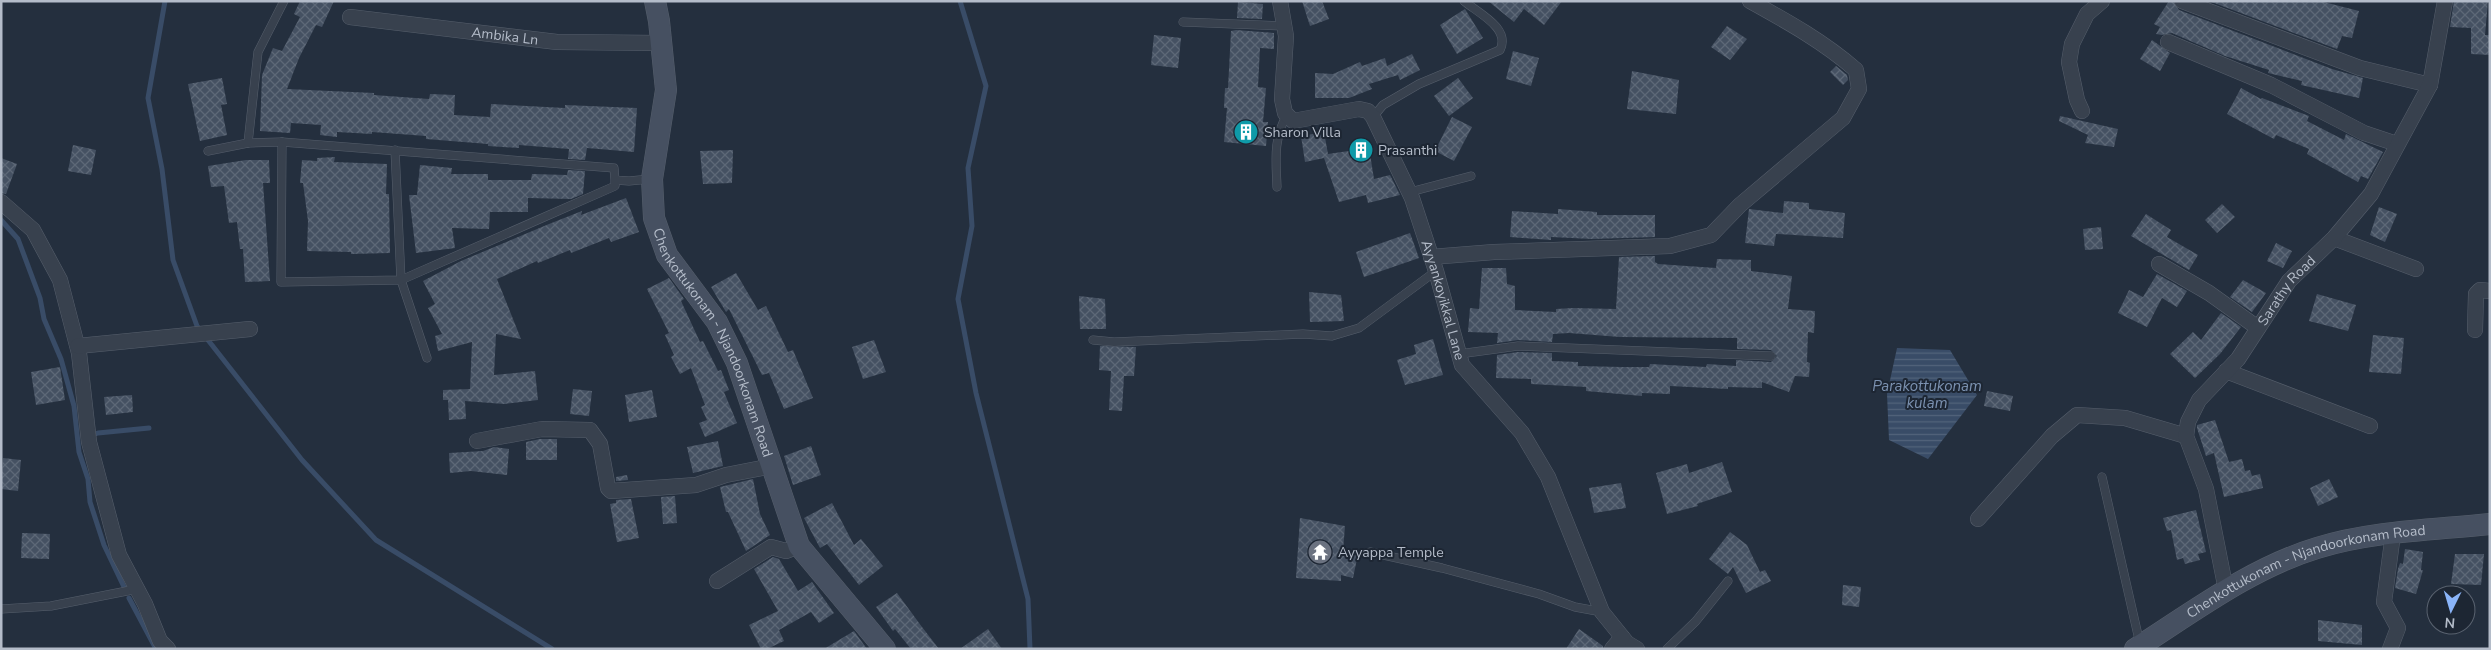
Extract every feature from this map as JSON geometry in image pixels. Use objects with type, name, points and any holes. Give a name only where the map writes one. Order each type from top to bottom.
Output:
[{"type":"main road","name":"Chenkottukonam - Njandoorkonam Road","points":[[657,2],[666,90],[652,179],[654,218],[667,255],[717,322],[737,363],[800,546],[885,649]]},
{"type":"main road","name":"Chenkottukonam - Njandoorkonam Road","points":[[2137,647],[2226,590],[2280,562],[2319,547],[2393,534],[2490,524]]},
{"type":"street","points":[[1280,1],[1285,26],[1282,99],[1287,115],[1294,122],[1359,109],[1368,111],[1373,117]]},
{"type":"street","points":[[1434,264],[1494,252],[1670,246],[1711,235],[1740,204],[1843,118],[1859,89],[1856,70],[1841,57],[1804,30],[1750,1]]},
{"type":"street","points":[[2082,111],[2077,100],[2069,62],[2072,44],[2087,14],[2102,1]]},
{"type":"street","points":[[2182,1],[2360,68],[2430,85]]},
{"type":"street","name":"Sarathy Road","points":[[2186,436],[2188,422],[2199,400],[2238,359],[2289,281],[2334,238],[2371,194],[2430,85],[2445,1]]},
{"type":"street","name":"Ambika Ln","points":[[350,17],[557,42],[661,43]]},
{"type":"street","points":[[2168,42],[2280,89],[2364,133],[2397,144]]},
{"type":"street","name":"Ayyankoyikkal Lane","points":[[1373,117],[1410,192],[1434,264],[1459,354],[1469,374],[1522,432],[1548,476],[1602,612],[1617,643],[1637,649]]},
{"type":"street","points":[[1,202],[33,230],[60,280],[78,346],[89,442],[118,555],[137,589],[160,641],[168,649]]},
{"type":"street","points":[[2334,238],[2416,269]]},
{"type":"street","points":[[2159,264],[2209,293],[2258,328]]},
{"type":"street","points":[[2475,330],[2476,294],[2480,290],[2490,291]]},
{"type":"street","points":[[78,346],[250,328]]},
{"type":"street","points":[[2226,371],[2370,426]]},
{"type":"street","points":[[1978,519],[2052,436],[2078,415],[2125,418],[2186,436],[2206,489],[2226,590]]},
{"type":"street","points":[[477,441],[542,429],[590,430],[600,444],[608,488],[611,491],[696,485],[726,475],[772,466]]},
{"type":"street","points":[[2390,649],[2398,628],[2384,602],[2393,534]]},
{"type":"street","points":[[717,581],[771,547],[786,551],[800,546]]},
{"type":"lane","points":[[248,143],[258,52],[284,1]]},
{"type":"lane","points":[[1373,117],[1383,105],[1419,84],[1500,50],[1503,40],[1498,29],[1464,1]]},
{"type":"lane","points":[[1183,22],[1285,26]]},
{"type":"lane","points":[[1277,186],[1277,138],[1280,127],[1287,115]]},
{"type":"lane","points":[[208,151],[248,143],[282,142],[614,168],[615,186],[401,280],[281,282],[282,142]]},
{"type":"lane","points":[[395,150],[401,280],[427,358]]},
{"type":"lane","points":[[1410,192],[1471,176]]},
{"type":"lane","points":[[615,180],[629,182],[652,179]]},
{"type":"lane","points":[[1094,340],[1114,342],[1303,334],[1332,336],[1359,328],[1434,264]]},
{"type":"lane","points":[[1459,354],[1518,346],[1771,356]]},
{"type":"lane","points":[[2102,478],[2137,647]]},
{"type":"lane","points":[[1370,552],[1442,568],[1539,594],[1575,607],[1602,612]]},
{"type":"lane","points":[[1667,649],[1696,621],[1728,581]]},
{"type":"lane","points":[[1,609],[51,606],[137,589]]},
{"type":"water","name":"Parakottukonam kulam","points":[[1897,348],[1950,350],[1977,395],[1928,459],[1889,440],[1887,394]]},
{"type":"building","points":[[300,1],[334,1],[322,27],[316,25],[299,58],[287,89],[374,93],[374,95],[429,99],[430,94],[455,95],[454,115],[490,117],[491,104],[565,108],[565,105],[637,108],[634,152],[587,148],[585,160],[568,159],[569,149],[519,145],[519,148],[488,146],[488,144],[426,139],[426,136],[372,132],[372,134],[337,132],[337,137],[320,135],[321,125],[291,123],[290,133],[260,131],[262,75],[273,48],[282,51],[300,17],[294,14]]},
{"type":"building","points":[[1302,1],[1322,1],[1329,19],[1310,26]]},
{"type":"building","points":[[1488,1],[1562,1],[1544,25],[1524,9],[1514,22]]},
{"type":"building","points":[[2169,1],[2173,1],[2179,10],[2332,69],[2363,78],[2359,98],[2301,85],[2302,81],[2268,73],[2269,70],[2225,56],[2172,33],[2156,34],[2160,27],[2154,24]]},
{"type":"building","points":[[2209,1],[2320,1],[2359,11],[2352,38],[2342,36],[2337,49]]},
{"type":"building","points":[[2454,1],[2488,1],[2485,35],[2490,35],[2490,55],[2471,54],[2471,28],[2450,27]]},
{"type":"building","points":[[1238,2],[1263,4],[1262,19],[1237,18]]},
{"type":"building","points":[[1465,9],[1483,38],[1457,54],[1440,25]]},
{"type":"building","points":[[1727,26],[1747,39],[1730,60],[1711,47]]},
{"type":"building","points":[[1231,31],[1274,33],[1274,49],[1260,48],[1258,87],[1266,88],[1263,122],[1268,122],[1266,146],[1224,142],[1227,108],[1224,108],[1225,88],[1228,88]]},
{"type":"building","points":[[1154,35],[1181,38],[1178,68],[1151,65]]},
{"type":"building","points":[[2152,40],[2170,53],[2160,71],[2140,59]]},
{"type":"building","points":[[1513,51],[1539,58],[1531,86],[1506,79]]},
{"type":"building","points":[[1412,54],[1420,70],[1400,80],[1398,75],[1369,84],[1372,89],[1349,98],[1315,98],[1315,73],[1333,74],[1360,62],[1362,66],[1385,58],[1387,66]]},
{"type":"building","points":[[1836,66],[1847,75],[1848,80],[1843,85],[1830,72]]},
{"type":"building","points":[[1632,71],[1679,80],[1676,114],[1627,109]]},
{"type":"building","points":[[222,78],[227,104],[221,105],[227,135],[200,141],[188,84]]},
{"type":"building","points":[[1458,78],[1473,98],[1449,116],[1434,96]]},
{"type":"building","points":[[2241,88],[2261,99],[2309,116],[2307,121],[2344,140],[2346,134],[2383,152],[2368,179],[2361,176],[2358,182],[2307,154],[2309,149],[2276,135],[2274,139],[2227,114]]},
{"type":"building","points":[[2060,116],[2118,129],[2114,147],[2085,143],[2088,135],[2059,121]]},
{"type":"building","points":[[1452,117],[1472,127],[1454,161],[1435,151]]},
{"type":"building","points":[[1324,132],[1328,154],[1369,148],[1374,179],[1390,175],[1400,195],[1368,203],[1366,195],[1339,202],[1324,158],[1305,162],[1301,136]]},
{"type":"building","points":[[73,145],[96,150],[91,175],[68,171]]},
{"type":"building","points":[[733,150],[732,183],[703,184],[700,151]]},
{"type":"building","points":[[335,157],[334,162],[387,164],[386,194],[389,194],[390,253],[351,254],[351,252],[307,251],[308,221],[303,183],[300,183],[302,160],[317,161],[317,158]]},
{"type":"building","points":[[1,158],[17,164],[6,194],[1,193]]},
{"type":"building","points":[[246,160],[269,160],[270,183],[263,183],[270,281],[245,282],[243,249],[240,249],[237,222],[229,223],[224,186],[211,187],[208,166]]},
{"type":"building","points":[[420,165],[452,168],[451,174],[488,174],[488,180],[531,180],[532,174],[567,175],[568,170],[585,171],[583,194],[571,199],[528,198],[528,212],[490,212],[489,229],[452,228],[455,248],[416,253],[409,195],[417,195]]},
{"type":"building","points":[[626,198],[639,232],[611,242],[609,238],[571,253],[570,250],[538,263],[537,261],[497,279],[521,339],[496,334],[494,375],[535,371],[538,400],[504,404],[465,401],[466,419],[449,420],[448,400],[443,400],[443,390],[470,389],[472,342],[438,351],[435,336],[442,334],[428,308],[435,304],[423,281],[461,261],[549,224],[582,211],[581,215]]},
{"type":"building","points":[[1784,201],[1809,203],[1809,209],[1845,213],[1843,238],[1776,234],[1774,246],[1745,243],[1749,209],[1783,213]]},
{"type":"building","points":[[2222,204],[2235,217],[2217,233],[2205,220]]},
{"type":"building","points":[[2379,207],[2397,214],[2385,242],[2370,235]]},
{"type":"building","points":[[1558,209],[1597,212],[1597,215],[1655,215],[1655,237],[1592,239],[1551,237],[1551,240],[1510,237],[1512,211],[1558,214]]},
{"type":"building","points":[[2146,214],[2171,230],[2167,237],[2198,255],[2189,270],[2131,236]]},
{"type":"building","points":[[2101,227],[2103,249],[2085,250],[2083,229]]},
{"type":"building","points":[[1410,233],[1419,258],[1364,277],[1356,252]]},
{"type":"building","points":[[2276,243],[2292,251],[2283,268],[2267,261]]},
{"type":"building","points":[[1655,256],[1655,262],[1658,264],[1716,268],[1717,259],[1751,260],[1751,271],[1792,276],[1788,309],[1815,311],[1814,333],[1808,332],[1807,362],[1810,363],[1809,377],[1795,376],[1789,392],[1762,382],[1762,388],[1728,387],[1728,389],[1670,386],[1670,394],[1642,393],[1642,396],[1586,391],[1586,387],[1531,384],[1531,379],[1496,378],[1497,355],[1518,352],[1552,353],[1552,361],[1578,362],[1578,366],[1622,367],[1649,367],[1650,364],[1706,367],[1707,364],[1736,366],[1736,360],[1771,362],[1777,356],[1771,350],[1737,349],[1737,338],[1620,337],[1569,333],[1553,334],[1552,342],[1518,340],[1497,343],[1498,333],[1468,332],[1470,308],[1479,309],[1482,268],[1506,268],[1507,284],[1515,286],[1515,310],[1556,312],[1556,309],[1573,308],[1616,309],[1619,257]]},
{"type":"building","points":[[736,273],[758,310],[766,306],[788,352],[793,350],[813,398],[784,409],[769,373],[762,375],[729,309],[726,312],[711,287]]},
{"type":"building","points":[[2157,274],[2187,291],[2177,307],[2162,298],[2147,327],[2118,313],[2129,290],[2143,297]]},
{"type":"building","points":[[669,278],[684,299],[681,301],[700,342],[703,341],[718,371],[721,370],[729,390],[724,392],[737,423],[705,437],[699,423],[707,420],[701,407],[705,405],[691,368],[680,374],[671,357],[674,355],[665,335],[669,333],[647,289]]},
{"type":"building","points":[[2243,280],[2266,293],[2252,312],[2230,297]]},
{"type":"building","points":[[1309,292],[1341,295],[1344,321],[1310,322]]},
{"type":"building","points":[[2317,294],[2356,305],[2348,331],[2309,321]]},
{"type":"building","points":[[1079,296],[1105,299],[1106,329],[1080,329]]},
{"type":"building","points":[[2221,313],[2241,327],[2220,354],[2195,378],[2170,354],[2193,332],[2201,340]]},
{"type":"building","points":[[2373,335],[2404,338],[2401,374],[2369,372]]},
{"type":"building","points":[[1433,339],[1443,375],[1405,385],[1397,360],[1416,354],[1414,345]]},
{"type":"building","points":[[874,340],[886,372],[863,379],[852,347]]},
{"type":"building","points":[[1100,346],[1136,347],[1134,376],[1124,376],[1122,411],[1109,410],[1111,371],[1099,370]]},
{"type":"building","points":[[60,367],[65,400],[36,405],[31,372]]},
{"type":"building","points":[[573,389],[592,391],[589,416],[570,414]]},
{"type":"building","points":[[652,390],[657,417],[629,422],[625,395]]},
{"type":"building","points":[[1987,391],[2013,396],[2010,411],[1984,406]]},
{"type":"building","points":[[132,395],[133,412],[106,415],[104,397]]},
{"type":"building","points":[[2215,420],[2229,462],[2242,459],[2245,471],[2250,470],[2252,476],[2260,474],[2263,488],[2224,497],[2214,453],[2206,456],[2197,428],[2197,425]]},
{"type":"building","points":[[540,439],[557,439],[557,460],[526,460],[526,442]]},
{"type":"building","points":[[718,441],[723,466],[693,473],[687,447]]},
{"type":"building","points":[[811,446],[821,475],[793,485],[784,456]]},
{"type":"building","points":[[494,447],[509,449],[507,475],[471,471],[450,473],[449,453],[483,451]]},
{"type":"building","points":[[3,458],[21,460],[18,491],[1,489]]},
{"type":"building","points":[[1722,462],[1732,492],[1697,504],[1698,506],[1667,514],[1656,473],[1687,464],[1689,473]]},
{"type":"building","points":[[627,475],[628,480],[616,481],[616,477]]},
{"type":"building","points":[[753,479],[760,514],[770,535],[746,551],[728,512],[726,512],[720,487]]},
{"type":"building","points":[[2329,479],[2338,497],[2318,506],[2310,488]]},
{"type":"building","points":[[1621,483],[1626,508],[1594,513],[1589,488]]},
{"type":"building","points":[[675,496],[677,523],[663,524],[661,497]]},
{"type":"building","points":[[631,499],[639,538],[617,542],[610,504],[616,503],[616,500]]},
{"type":"building","points":[[832,503],[854,545],[861,539],[883,566],[859,585],[827,544],[820,548],[804,518]]},
{"type":"building","points":[[2196,510],[2206,552],[2198,554],[2200,560],[2185,564],[2183,558],[2177,560],[2171,530],[2167,531],[2163,518]]},
{"type":"building","name":"Ayyappa Temple","points":[[1300,518],[1345,526],[1343,551],[1358,554],[1353,578],[1341,575],[1341,581],[1296,578]]},
{"type":"building","points":[[1730,532],[1747,545],[1760,572],[1765,570],[1771,581],[1746,593],[1733,567],[1728,574],[1709,559]]},
{"type":"building","points":[[22,533],[50,534],[49,559],[21,558]]},
{"type":"building","points":[[2405,549],[2423,552],[2421,570],[2423,570],[2416,594],[2395,588],[2398,569],[2400,563],[2403,564]]},
{"type":"building","points":[[2455,554],[2484,554],[2481,585],[2451,584]]},
{"type":"building","points":[[773,557],[779,559],[798,591],[812,582],[834,613],[819,623],[811,612],[779,630],[784,641],[767,649],[761,649],[749,625],[778,611],[754,569]]},
{"type":"building","points":[[1843,585],[1861,587],[1859,607],[1842,605]]},
{"type":"building","points":[[897,593],[939,649],[911,649],[895,629],[893,631],[876,607]]},
{"type":"building","points":[[2318,620],[2362,625],[2362,645],[2318,641]]},
{"type":"building","points":[[988,629],[1002,649],[960,649]]},
{"type":"building","points":[[1579,629],[1603,646],[1603,649],[1566,649]]},
{"type":"building","points":[[854,631],[867,649],[824,649]]},
{"type":"waterway","points":[[165,1],[148,98],[162,169],[173,260],[197,326],[302,460],[376,540],[552,649]]},
{"type":"waterway","points":[[960,1],[986,86],[968,168],[972,226],[958,299],[976,393],[1028,599],[1030,649]]},
{"type":"waterway","points":[[1,220],[18,239],[40,298],[44,319],[61,359],[74,406],[79,452],[88,479],[90,502],[104,545],[124,587]]},
{"type":"waterway","points":[[89,436],[98,433],[149,428]]},
{"type":"waterway","points":[[129,598],[156,649]]},
{"type":"place","name":"Sharon Villa","points":[[1246,132]]},
{"type":"place","name":"Prasanthi","points":[[1361,150]]},
{"type":"place","name":"Ayyappa Temple","points":[[1320,552]]}]
